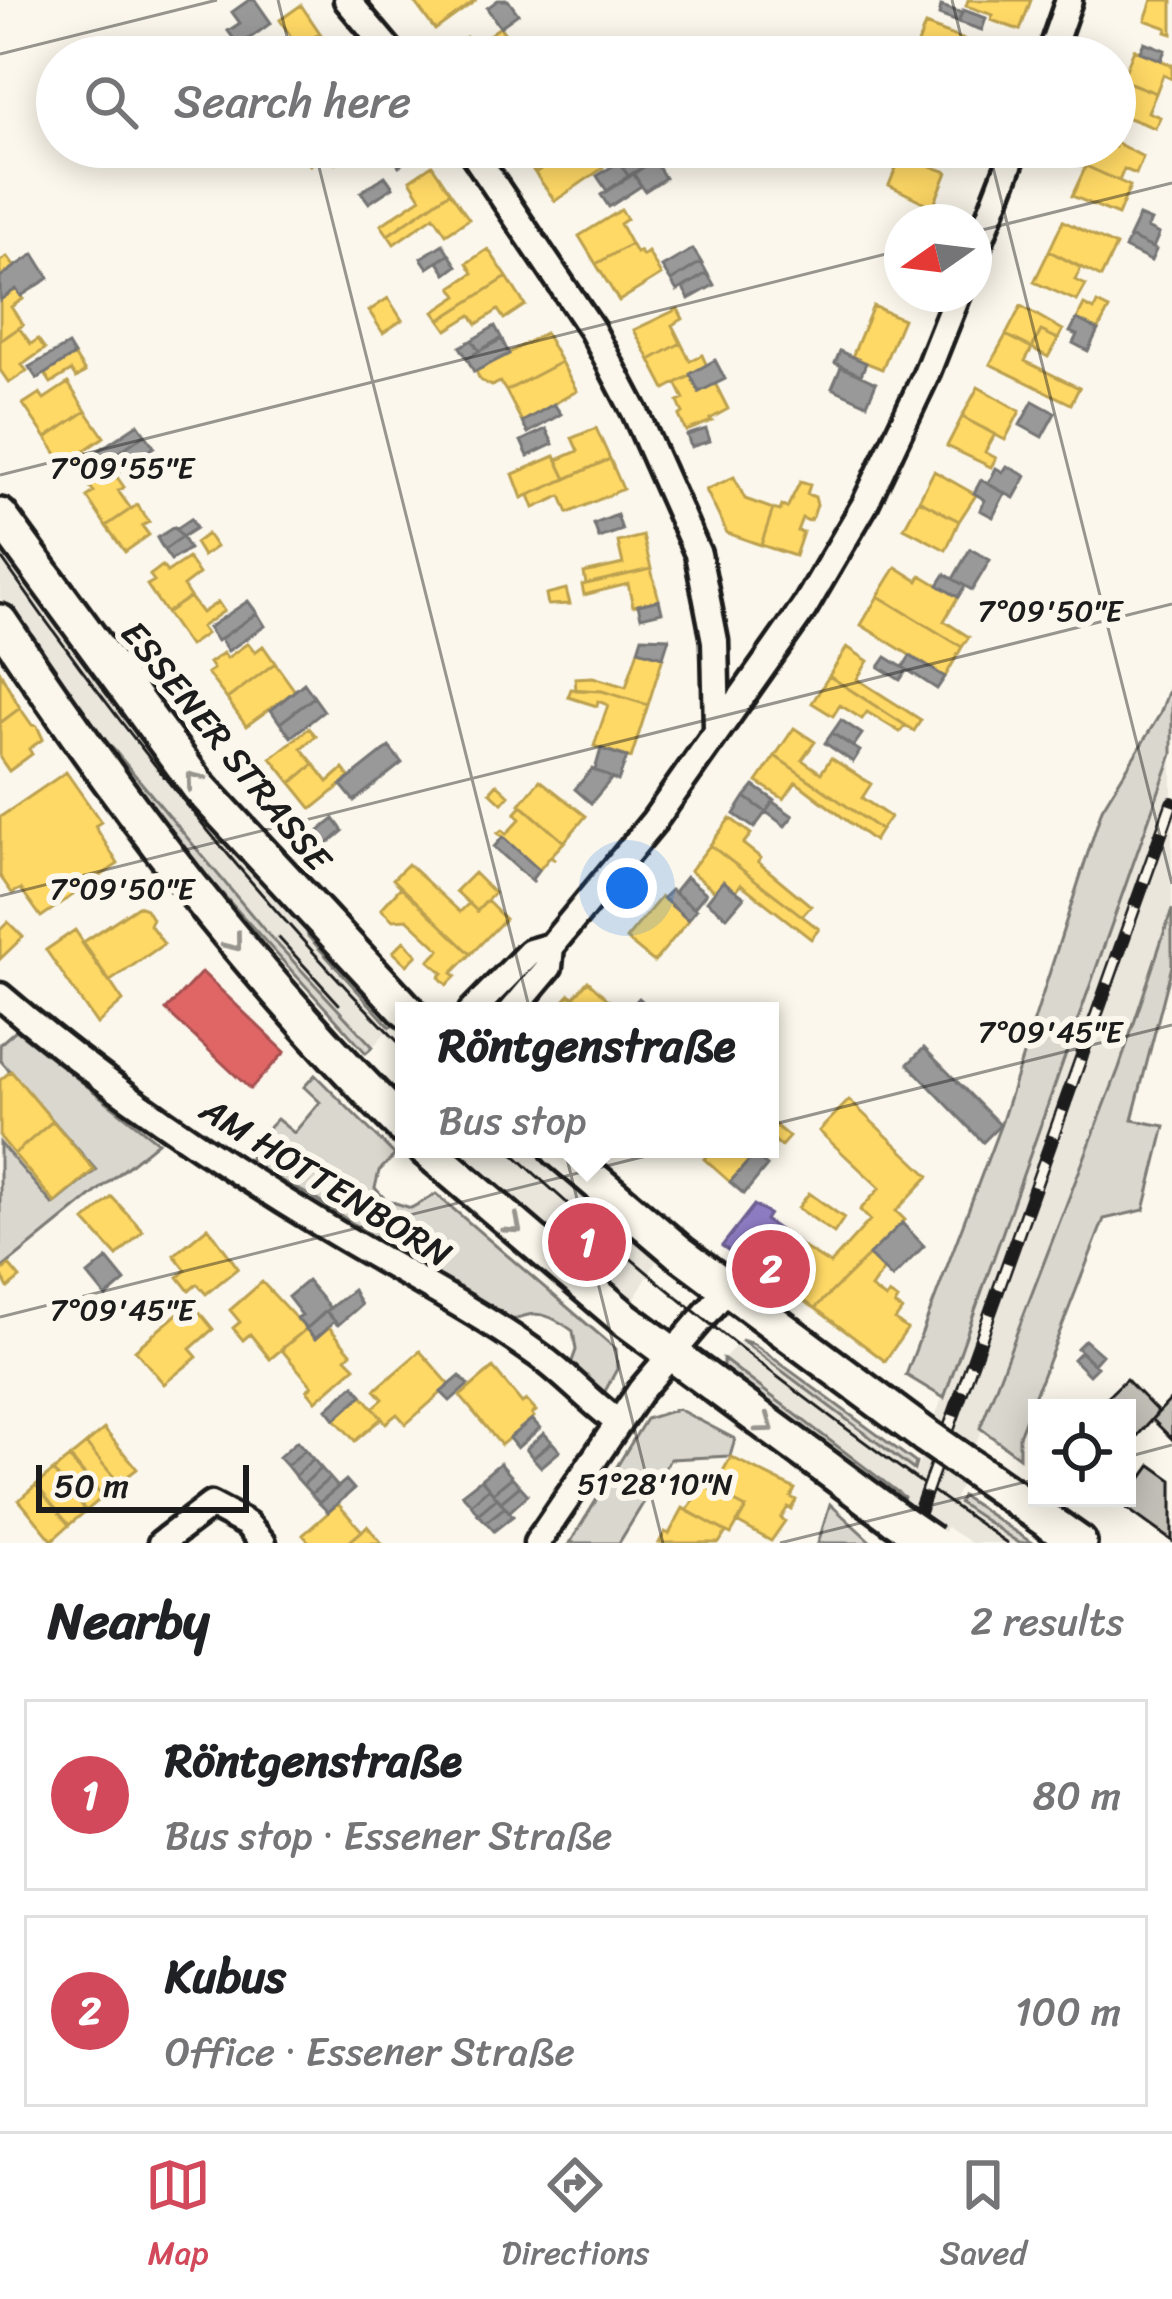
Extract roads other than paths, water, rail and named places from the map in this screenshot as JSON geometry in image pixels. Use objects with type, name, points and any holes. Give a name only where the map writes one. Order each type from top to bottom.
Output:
[{"type":"main road","name":"ESSENER STRASSE","points":[[0,516],[199,787],[399,1002]]},
{"type":"main road","points":[[0,622],[134,816],[203,906],[311,1031],[395,1108]]},
{"type":"main road","points":[[436,1158],[550,1257],[673,1354],[931,1543]]},
{"type":"main road","points":[[568,1158],[727,1289],[1078,1543]]},
{"type":"street","points":[[347,0],[377,36]]},
{"type":"street","points":[[1056,36],[1069,0]]},
{"type":"street","points":[[483,168],[592,330],[635,412],[698,554],[716,641],[717,729]]},
{"type":"street","points":[[992,209],[1008,168]]},
{"type":"street","points":[[520,1002],[549,968],[551,946],[654,821],[804,608],[865,504],[951,312]]},
{"type":"street","points":[[481,1002],[530,952],[551,946]]},
{"type":"street","name":"AM HOTTENBORN","points":[[0,996],[189,1140],[536,1353],[618,1422]]},
{"type":"street","points":[[537,1543],[618,1422],[727,1289]]},
{"type":"street","points":[[161,1543],[211,1505],[247,1524],[262,1543]]},
{"type":"tram line","points":[[0,556],[191,810],[395,1039]]},
{"type":"tram line","points":[[279,938],[339,1004]]},
{"type":"tram line","points":[[518,1158],[626,1255],[750,1355],[1007,1543]]},
{"type":"railway","points":[[908,1543],[1172,803]]},
{"type":"place","name":"Röntgenstraße","points":[[587,1242]]},
{"type":"place","name":"Kubus","points":[[771,1269]]}]
